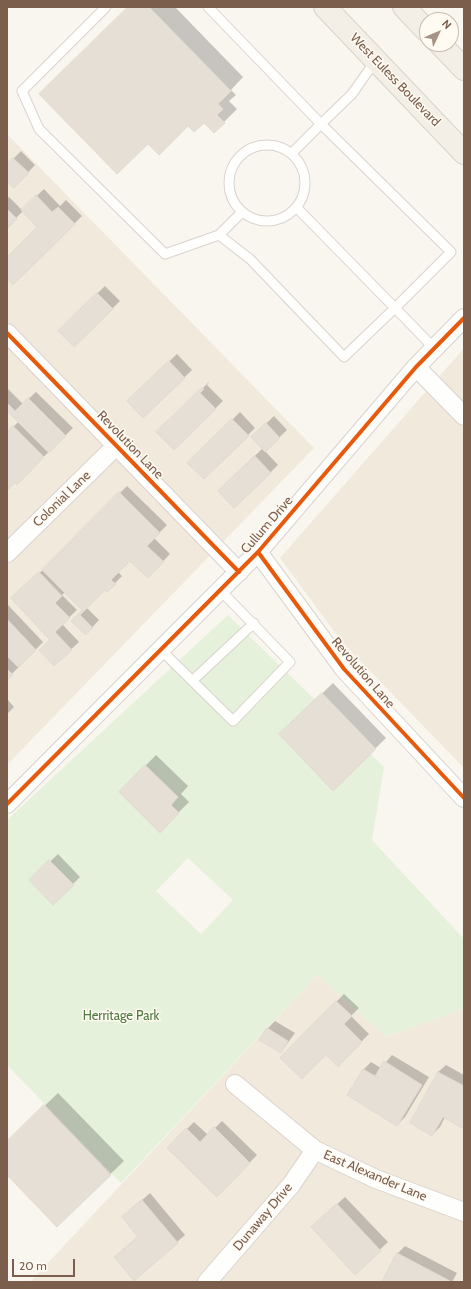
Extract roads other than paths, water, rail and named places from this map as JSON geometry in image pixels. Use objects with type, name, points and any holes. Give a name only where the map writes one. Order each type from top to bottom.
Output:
[{"type":"main road","name":"West Euless Boulevard","points":[[325,7],[464,153]]},
{"type":"main road","points":[[404,7],[419,23]]},
{"type":"main road","points":[[448,52],[464,69]]},
{"type":"street","name":"Cullum Drive","points":[[7,804],[258,552],[416,367],[464,318]]},
{"type":"street","name":"Revolution Lane","points":[[7,333],[239,572]]},
{"type":"street","points":[[416,367],[464,416]]},
{"type":"street","name":"Colonial Lane","points":[[7,553],[117,445]]},
{"type":"street","name":"Revolution Lane","points":[[258,552],[344,669],[464,798]]},
{"type":"street","name":"East Alexander Lane","points":[[235,1084],[315,1150],[376,1179],[464,1212]]},
{"type":"street","name":"Dunaway Drive","points":[[207,1282],[291,1185],[315,1150]]},
{"type":"lane","points":[[106,7],[22,91],[39,129],[165,254],[218,235],[242,212]]},
{"type":"lane","points":[[208,7],[321,124],[451,252],[344,357],[250,259],[218,235]]},
{"type":"lane","points":[[292,153],[352,94],[376,60]]},
{"type":"lane","points":[[267,144],[280,146],[292,153],[300,162],[305,173],[306,186],[304,197],[297,208],[288,216],[276,221],[252,219],[242,212],[234,202],[229,189],[229,176],[234,163],[242,153],[254,146],[267,144]]},
{"type":"lane","points":[[297,208],[434,348]]},
{"type":"lane","points":[[161,650],[233,721],[290,662],[254,623],[220,590]]},
{"type":"lane","points":[[192,681],[254,623]]},
{"type":"park label","name":"Herritage Park","points":[[121,1016]]}]
